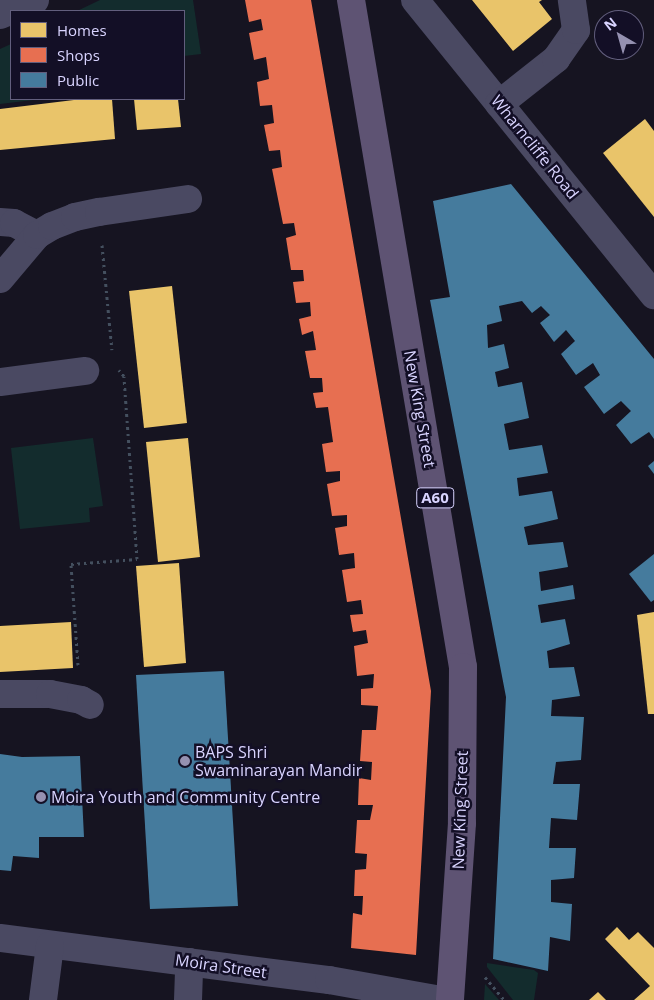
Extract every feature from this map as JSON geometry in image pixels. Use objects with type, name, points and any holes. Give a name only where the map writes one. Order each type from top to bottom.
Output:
[{"type":"main road","name":"New King Street","points":[[351,0],[463,667],[462,823],[450,1000]]},
{"type":"street","points":[[12,10],[35,0]]},
{"type":"street","name":"Wharncliffe Road","points":[[416,0],[654,295]]},
{"type":"street","points":[[499,104],[556,59],[576,30],[572,0]]},
{"type":"street","points":[[0,279],[44,230],[74,217],[188,199]]},
{"type":"street","points":[[0,222],[14,223],[44,230]]},
{"type":"street","points":[[0,382],[85,371]]},
{"type":"street","points":[[0,694],[50,694],[85,703]]},
{"type":"street","name":"Moira Street","points":[[0,938],[329,980],[441,1000]]},
{"type":"street","points":[[43,1000],[50,945]]},
{"type":"street","points":[[188,1000],[189,962]]},
{"type":"path","points":[[99,212],[112,354]]},
{"type":"path","points":[[85,703],[71,564],[137,559],[124,376],[113,363]]},
{"type":"green space","points":[[100,0],[193,0],[201,54],[185,56],[185,10],[79,10]]},
{"type":"green space","points":[[10,44],[10,100],[34,100],[0,104],[0,49]]},
{"type":"green space","points":[[93,438],[103,506],[89,508],[90,522],[20,529],[11,448]]},
{"type":"green space","points":[[487,963],[534,970],[538,973],[534,1000],[513,1000],[487,967]]},
{"type":"green space","points":[[485,984],[499,1000],[484,1000]]},
{"type":"building: Homes","points":[[472,0],[542,0],[539,2],[552,19],[513,51]]},
{"type":"building: Homes","points":[[74,100],[112,100],[115,139],[0,150],[0,109]]},
{"type":"building: Homes","points":[[134,100],[178,100],[181,127],[137,130]]},
{"type":"building: Homes","points":[[645,119],[654,131],[654,217],[603,153]]},
{"type":"building: Homes","points":[[172,286],[187,423],[144,428],[129,291]]},
{"type":"building: Homes","points":[[188,438],[200,557],[158,562],[146,442]]},
{"type":"building: Homes","points":[[179,563],[186,663],[144,667],[136,566]]},
{"type":"building: Homes","points":[[654,612],[654,714],[648,714],[637,615]]},
{"type":"building: Homes","points":[[71,622],[73,668],[0,672],[0,626]]},
{"type":"building: Homes","points":[[617,927],[629,940],[638,932],[654,948],[654,1000],[634,1000],[650,986],[605,939]]},
{"type":"building: Homes","points":[[598,992],[606,1000],[589,1000]]},
{"type":"building: Shops","points":[[245,0],[311,0],[431,691],[416,955],[351,948],[353,913],[362,915],[363,896],[354,896],[355,870],[366,869],[367,854],[355,853],[357,820],[370,820],[373,805],[358,805],[359,778],[371,780],[372,762],[360,761],[362,730],[376,730],[378,706],[361,705],[361,689],[373,688],[374,674],[357,676],[354,646],[368,643],[366,630],[353,632],[350,615],[363,614],[361,600],[347,602],[342,570],[355,568],[354,553],[339,555],[335,528],[347,526],[347,515],[332,516],[327,484],[340,481],[340,471],[326,472],[322,444],[333,442],[328,407],[316,408],[313,393],[323,392],[322,378],[310,378],[305,351],[316,350],[313,331],[302,335],[299,319],[311,316],[310,302],[296,303],[293,282],[304,281],[303,270],[291,270],[286,238],[296,235],[294,223],[283,224],[272,169],[282,167],[280,150],[269,151],[264,125],[274,123],[272,105],[260,106],[257,82],[269,79],[266,57],[254,60],[249,33],[263,30],[261,19],[249,22]]},
{"type":"building: Public","points":[[511,184],[654,359],[654,439],[649,432],[631,444],[616,425],[631,411],[621,401],[604,414],[584,387],[600,375],[593,363],[576,375],[561,354],[575,341],[566,330],[554,342],[540,323],[550,315],[541,306],[532,313],[522,301],[499,306],[502,321],[487,325],[488,348],[504,344],[509,368],[495,372],[498,387],[522,382],[529,418],[504,424],[509,450],[542,445],[548,473],[517,478],[519,496],[552,491],[558,519],[524,527],[528,545],[563,542],[568,567],[539,572],[541,591],[573,585],[575,599],[538,605],[541,623],[565,619],[570,644],[547,651],[549,668],[574,667],[580,696],[552,700],[551,716],[584,717],[581,760],[556,762],[553,784],[580,784],[577,820],[551,818],[549,848],[576,848],[574,878],[551,880],[551,902],[572,904],[570,941],[550,937],[548,971],[493,959],[506,697],[430,300],[450,297],[433,201]]},
{"type":"building: Public","points":[[654,461],[654,474],[648,466]]},
{"type":"building: Public","points":[[654,554],[654,600],[651,602],[629,574]]},
{"type":"building: Public","name":"BAPS Shri Swaminarayan Mandir","points":[[224,671],[238,906],[150,909],[136,675]]},
{"type":"building: Public","name":"Moira Youth and Community Centre","points":[[0,754],[22,757],[80,756],[84,837],[39,837],[39,858],[13,856],[11,871],[0,870]]},
{"type":"place","name":"BAPS Shri Swaminarayan Mandir","points":[[185,761]]},
{"type":"place","name":"Moira Youth and Community Centre","points":[[41,797]]}]
